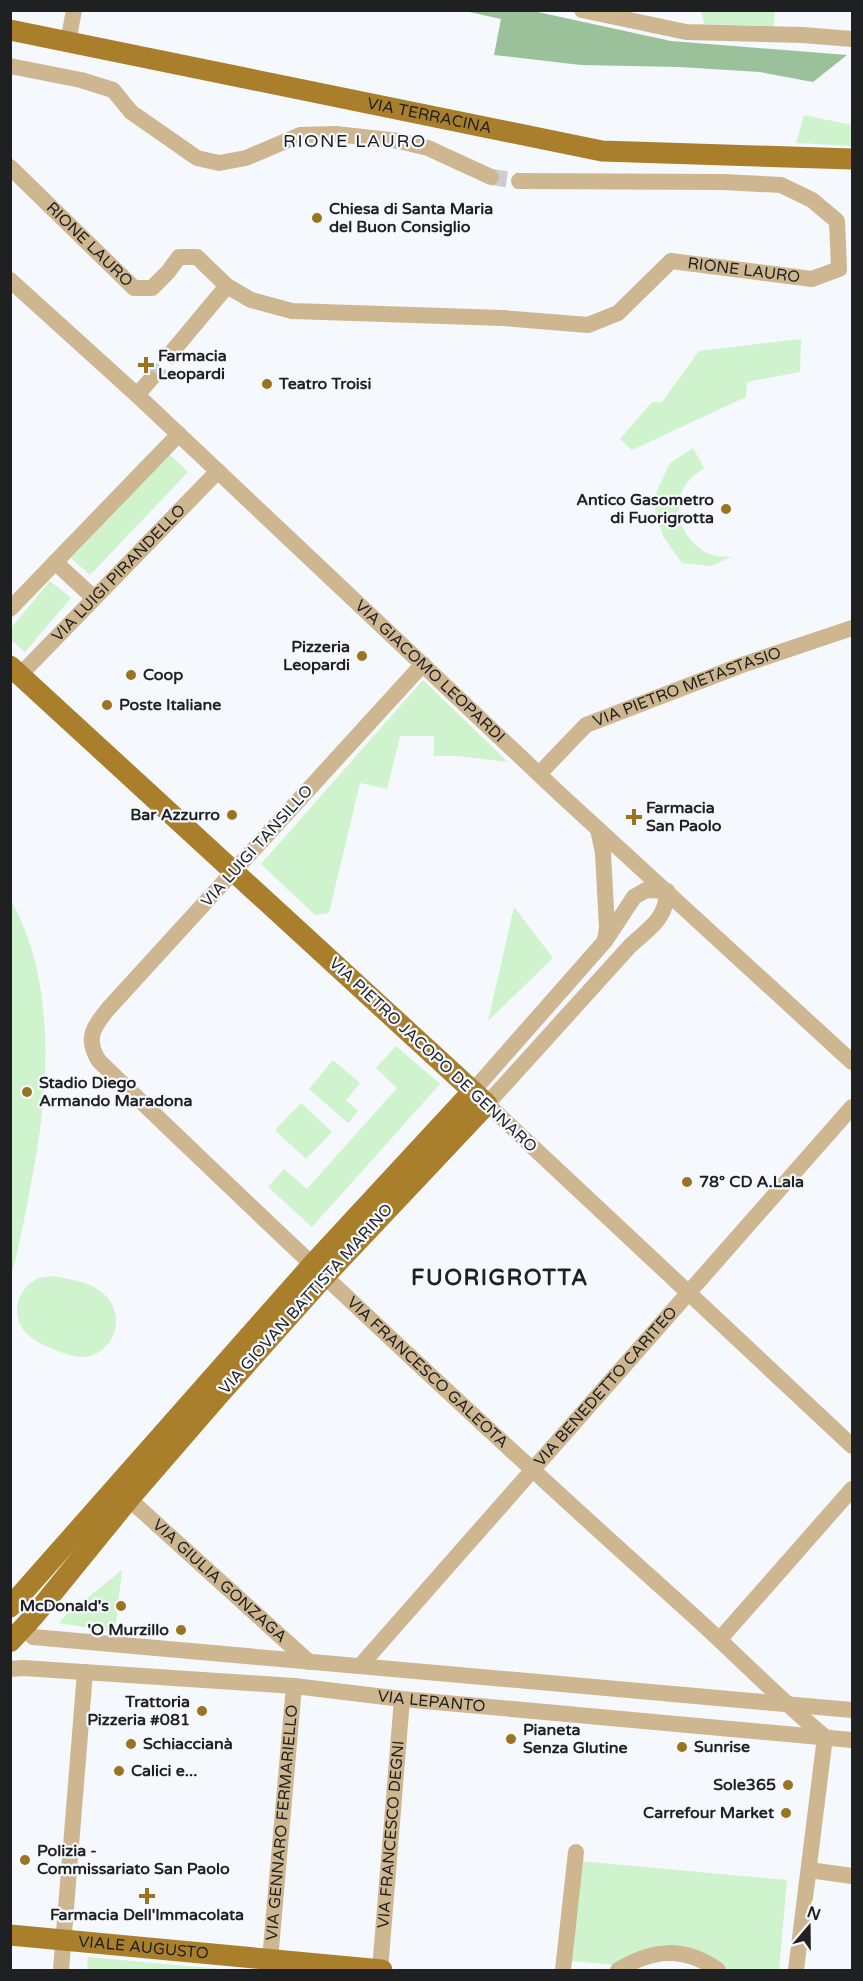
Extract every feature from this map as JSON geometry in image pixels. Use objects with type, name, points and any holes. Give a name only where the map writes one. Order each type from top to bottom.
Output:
[{"type":"main road","name":"VIA TERRACINA","points":[[10,30],[602,151],[852,159]]},
{"type":"main road","name":"VIA PIETRO JACOPO DE GENNARO","points":[[15,670],[480,1097]]},
{"type":"main road","name":"VIA GIOVAN BATTISTA MARINO","points":[[10,1607],[480,1097]]},
{"type":"main road","name":"VIA GIOVAN BATTISTA MARINO","points":[[10,1641],[34,1616],[129,1499],[218,1396],[318,1271]]},
{"type":"main road","name":"VIALE AUGUSTO","points":[[10,1935],[381,1970]]},
{"type":"street","points":[[68,42],[74,10]]},
{"type":"street","points":[[582,10],[686,32],[803,35],[852,39]]},
{"type":"street","points":[[10,66],[81,80],[113,90],[131,112],[197,158],[219,163],[246,158],[300,135],[336,134],[399,141],[428,148],[491,177]]},
{"type":"street","name":"RIONE LAURO","points":[[10,167],[134,288],[152,288],[179,257],[197,257],[227,286],[251,300],[292,311],[503,318],[588,325],[618,313],[672,261],[812,279],[839,268],[837,221],[812,200],[781,186],[701,182],[519,181]]},
{"type":"street","name":"VIA GIACOMO LEOPARDI","points":[[10,280],[179,434],[539,774],[852,1062]]},
{"type":"street","points":[[171,353],[227,286]]},
{"type":"street","points":[[137,395],[151,379]]},
{"type":"street","points":[[10,609],[179,434]]},
{"type":"street","name":"VIA LUIGI PIRANDELLO","points":[[15,670],[94,598],[218,471]]},
{"type":"street","points":[[55,562],[94,598]]},
{"type":"street","name":"VIA PIETRO METASTASIO","points":[[539,774],[586,725],[742,665],[852,628]]},
{"type":"street","name":"VIA LUIGI TANSILLO","points":[[94,1030],[108,1009],[423,664]]},
{"type":"street","points":[[598,829],[603,853],[607,928],[605,941]]},
{"type":"street","name":"VIA GIOVAN BATTISTA MARINO","points":[[646,890],[667,891],[664,909],[659,920],[630,946],[480,1097],[605,941],[634,897],[646,890]]},
{"type":"street","name":"VIA FRANCESCO GALEOTA","points":[[94,1030],[91,1041],[93,1052],[99,1061],[318,1271],[532,1471],[720,1639],[785,1704],[825,1737]]},
{"type":"street","name":"VIA PIETRO JACOPO DE GENNARO","points":[[480,1097],[852,1446]]},
{"type":"street","name":"VIA BENEDETTO CARITEO","points":[[360,1666],[852,1107]]},
{"type":"street","points":[[720,1639],[852,1489]]},
{"type":"street","name":"VIA GIULIA GONZAGA","points":[[129,1499],[309,1662]]},
{"type":"street","name":"VIA LEPANTO","points":[[34,1616],[27,1627],[33,1637],[852,1710]]},
{"type":"street","points":[[331,1690],[332,1664]]},
{"type":"street","name":"VIA LEPANTO","points":[[10,1669],[294,1686],[402,1699],[852,1740]]},
{"type":"street","points":[[61,1971],[85,1672]]},
{"type":"street","name":"VIA GENNARO FERMARIELLO","points":[[270,1960],[294,1686]]},
{"type":"street","name":"VIA FRANCESCO DEGNI","points":[[381,1970],[402,1699]]},
{"type":"street","points":[[796,1971],[825,1737]]},
{"type":"street","points":[[563,1971],[576,1852]]},
{"type":"street","points":[[808,1870],[852,1876]]},
{"type":"street","points":[[618,1971],[649,1955],[667,1953],[684,1954],[718,1971]]},
{"type":"green space","points":[[465,11],[533,11],[671,41],[847,55],[813,82],[760,72],[679,67],[581,65],[494,55],[501,19]]},
{"type":"green space","points":[[701,11],[775,11],[774,26],[704,24]]},
{"type":"green space","points":[[804,115],[852,125],[852,146],[796,143]]},
{"type":"green space","points":[[801,339],[800,372],[747,382],[746,397],[632,450],[620,439],[652,402],[662,402],[699,351]]},
{"type":"green space","points":[[693,448],[704,468],[686,484],[681,494],[679,515],[687,535],[702,550],[714,556],[731,557],[711,566],[682,563],[664,538],[656,514],[654,497],[670,463]]},
{"type":"green space","points":[[169,454],[188,472],[90,575],[71,558]]},
{"type":"green space","points":[[50,581],[71,598],[25,652],[11,640],[11,628]]},
{"type":"green space","points":[[423,680],[508,762],[457,756],[434,756],[434,736],[400,736],[387,789],[360,783],[329,913],[315,915],[261,864]]},
{"type":"green space","name":"Stadio Diego Armando Maradona","points":[[11,901],[26,932],[36,966],[42,1001],[45,1073],[38,1144],[23,1227],[11,1276]]},
{"type":"green space","points":[[514,907],[553,958],[488,1021]]},
{"type":"green space","points":[[396,1046],[440,1084],[312,1227],[268,1187],[284,1169],[307,1189],[397,1088],[376,1068]]},
{"type":"green space","points":[[333,1060],[360,1083],[346,1100],[358,1111],[348,1123],[309,1089]]},
{"type":"green space","points":[[301,1103],[332,1132],[306,1159],[275,1130]]},
{"type":"green space","points":[[52,1276],[89,1285],[108,1298],[113,1306],[116,1315],[114,1333],[110,1342],[95,1354],[82,1357],[60,1352],[39,1343],[22,1328],[17,1312],[20,1296],[31,1283],[39,1278]]},
{"type":"green space","points":[[122,1570],[115,1632],[59,1623],[66,1615]]},
{"type":"green space","points":[[580,1861],[787,1880],[779,1970],[729,1970],[712,1957],[689,1950],[617,1965],[571,1961]]},
{"type":"green space","points":[[88,1957],[231,1970],[87,1970]]},
{"type":"tunnel","points":[[491,177],[519,181]]},
{"type":"tunnel","points":[[151,379],[171,353]]},
{"type":"place","name":"Chiesa di Santa Maria del Buon Consiglio","points":[[317,218]]},
{"type":"place","name":"Farmacia Leopardi","points":[[146,365]]},
{"type":"place","name":"Teatro Troisi","points":[[267,384]]},
{"type":"place","name":"Antico Gasometro di Fuorigrotta","points":[[726,509]]},
{"type":"place","name":"Pizzeria Leopardi","points":[[362,656]]},
{"type":"place","name":"Coop","points":[[131,675]]},
{"type":"place","name":"Poste Italiane","points":[[107,705]]},
{"type":"place","name":"Bar Azzurro","points":[[232,815]]},
{"type":"place","name":"Farmacia San Paolo","points":[[634,817]]},
{"type":"place","name":"Stadio Diego Armando Maradona","points":[[27,1092]]},
{"type":"place","name":"78° CD A.Lala","points":[[687,1182]]},
{"type":"place","name":"McDonald's","points":[[121,1606]]},
{"type":"place","name":"'O Murzillo","points":[[181,1630]]},
{"type":"place","name":"Trattoria Pizzeria #081","points":[[202,1711]]},
{"type":"place","name":"Pianeta Senza Glutine","points":[[511,1739]]},
{"type":"place","name":"Schiaccianà","points":[[131,1744]]},
{"type":"place","name":"Sunrise","points":[[682,1747]]},
{"type":"place","name":"Calici e...","points":[[119,1771]]},
{"type":"place","name":"Sole365","points":[[788,1785]]},
{"type":"place","name":"Carrefour Market","points":[[786,1813]]},
{"type":"place","name":"Polizia - Commissariato San Paolo","points":[[25,1860]]},
{"type":"place","name":"Farmacia Dell'Immacolata","points":[[147,1896]]},
{"type":"district","name":"RIONE LAURO","points":[[355,141]]},
{"type":"district","name":"FUORIGROTTA","points":[[500,1278]]}]
